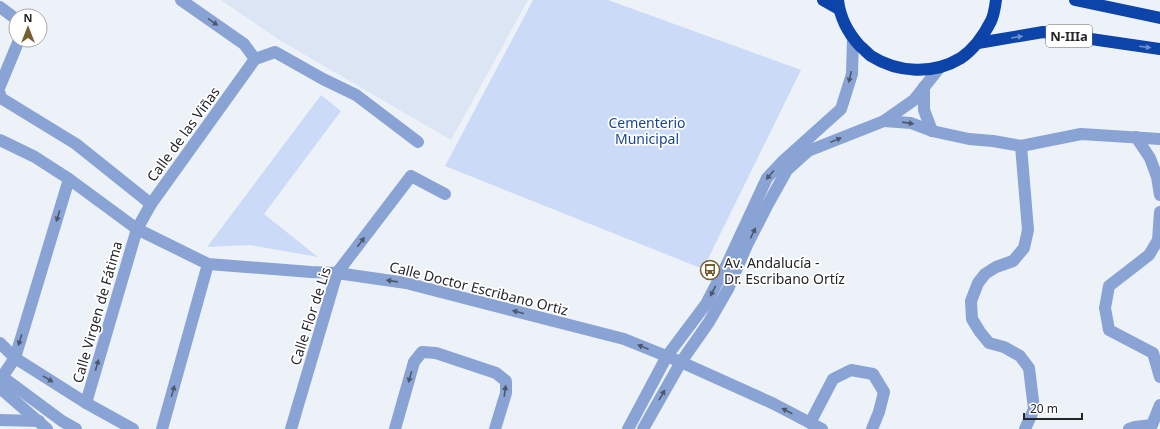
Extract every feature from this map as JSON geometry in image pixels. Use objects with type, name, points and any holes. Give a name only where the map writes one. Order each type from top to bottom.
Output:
[{"type":"highway","points":[[823,0],[839,5],[844,24],[853,38],[870,55],[892,66],[916,70],[940,67],[961,58],[978,43],[992,19],[996,0]]},
{"type":"highway","name":"N-IIIa","points":[[1075,0],[1160,18]]},
{"type":"highway","name":"N-IIIa","points":[[978,43],[1043,32],[1160,49]]},
{"type":"street","points":[[181,0],[244,44],[255,59],[275,52],[323,79],[356,95],[418,142]]},
{"type":"street","points":[[628,429],[667,356],[706,304],[728,262],[767,178],[782,162],[841,108],[852,74],[853,38]]},
{"type":"street","points":[[0,86],[16,48]]},
{"type":"street","name":"Calle de las Viñas","points":[[137,228],[151,204],[255,59]]},
{"type":"street","points":[[643,429],[681,362],[709,322],[728,289],[747,246],[787,170],[808,151],[884,121],[914,100],[940,67]]},
{"type":"street","points":[[924,87],[924,110],[932,131]]},
{"type":"street","points":[[0,94],[1,98],[76,144],[151,204]]},
{"type":"street","points":[[884,121],[911,123],[932,131],[970,139],[993,140],[1021,146],[1081,134],[1160,139]]},
{"type":"street","points":[[1136,137],[1150,158],[1157,177],[1160,195]]},
{"type":"street","name":"Calle Doctor Escribano Ortiz","points":[[0,140],[35,156],[137,228],[208,264],[337,273],[413,284],[624,339],[681,362],[772,403],[822,429]]},
{"type":"street","points":[[1021,146],[1028,230],[1024,248],[1013,260],[996,267],[985,274],[978,283],[971,301],[972,319],[989,343],[1004,347],[1020,356],[1029,368],[1034,409],[1025,429]]},
{"type":"street","name":"Calle Flor de Lis","points":[[291,429],[337,273],[411,176],[444,194]]},
{"type":"street","points":[[1,380],[15,358],[69,179]]},
{"type":"street","points":[[1160,212],[1158,240],[1150,255],[1109,286],[1105,308],[1109,330],[1153,353],[1160,377]]},
{"type":"street","name":"Calle Virgen de Fátima","points":[[86,403],[137,228]]},
{"type":"street","points":[[162,429],[208,264]]},
{"type":"street","points":[[0,343],[15,358],[86,403],[133,429]]},
{"type":"street","points":[[394,429],[414,362],[422,352],[436,353],[496,373],[506,381],[506,393],[495,429]]},
{"type":"street","points":[[810,423],[832,379],[851,370],[873,374],[884,392],[879,412],[872,429]]},
{"type":"street","points":[[1,380],[36,420],[47,429]]},
{"type":"street","points":[[1,380],[76,429]]},
{"type":"street","points":[[1129,429],[1135,427],[1155,427],[1160,405]]},
{"type":"street","points":[[0,420],[62,421]]},
{"type":"shaded area","points":[[221,0],[528,0],[451,140],[281,41]]},
{"type":"green space","name":"Cementerio Municipal","points":[[533,0],[608,0],[801,70],[703,269],[445,166]]},
{"type":"green space","points":[[321,95],[341,111],[264,214],[318,257],[250,245],[207,247]]},
{"type":"place","name":"Av. Andalucía - Dr. Escribano Ortíz","points":[[710,270]]}]
